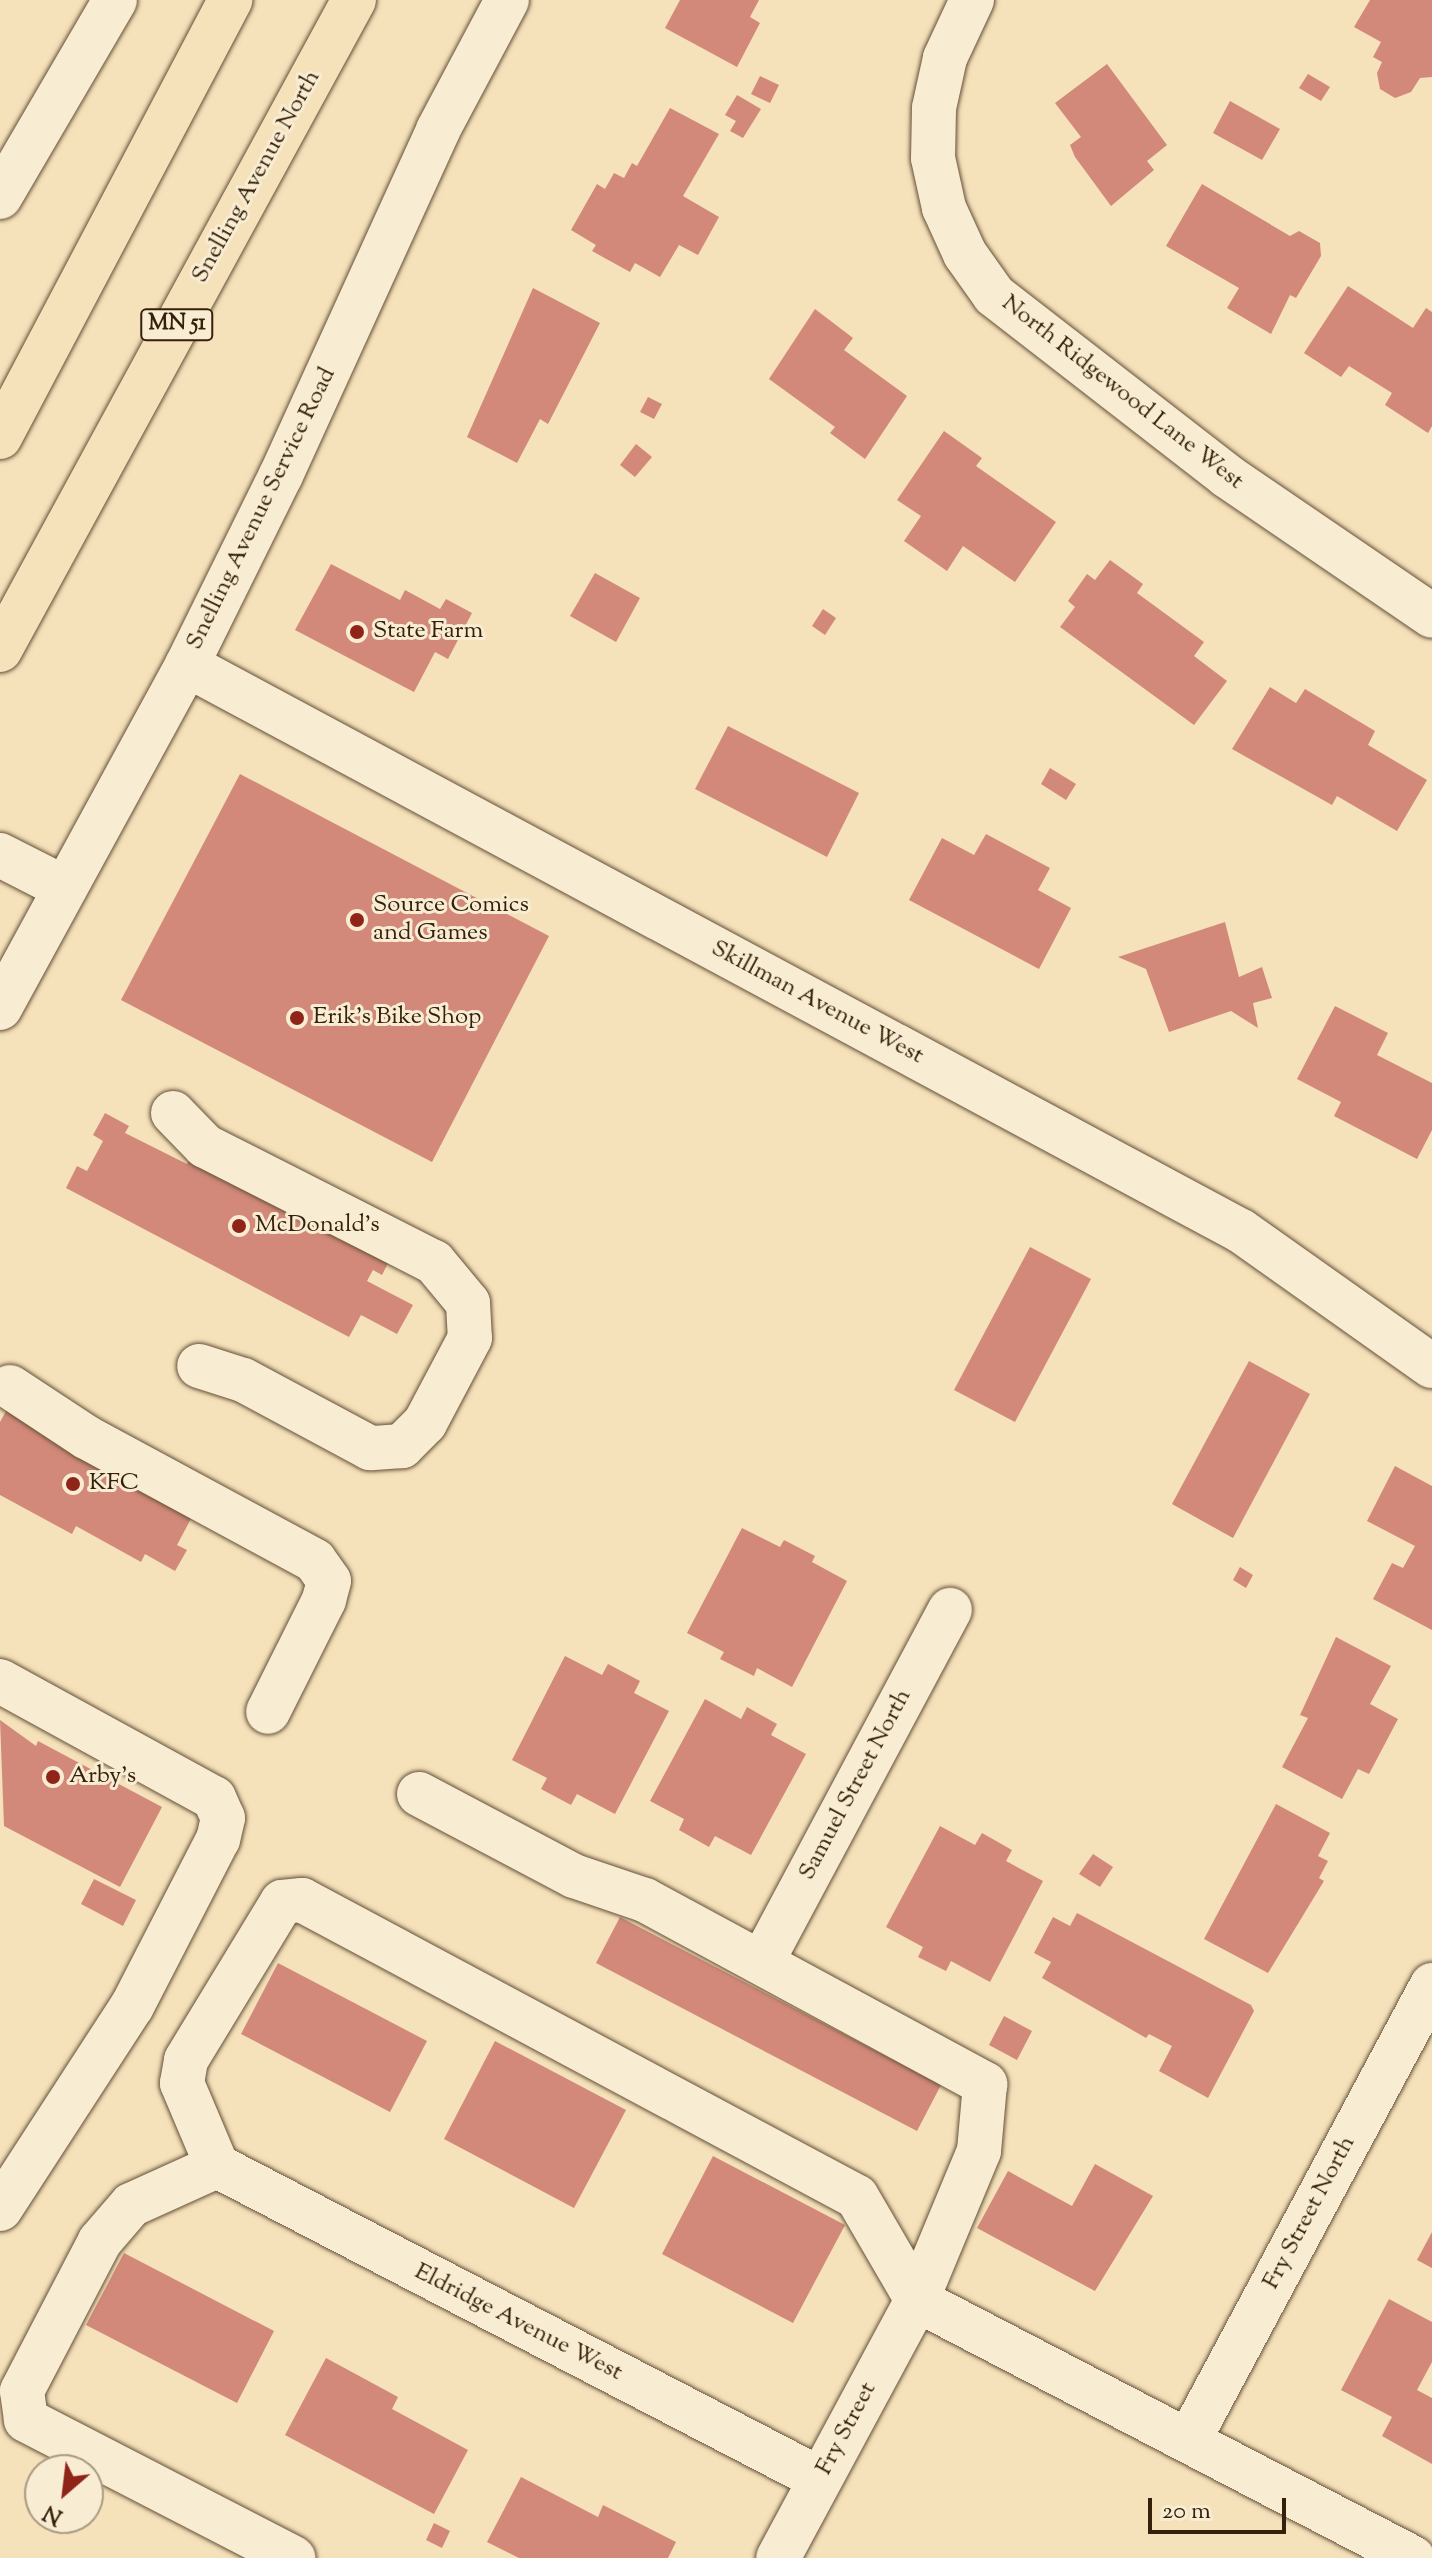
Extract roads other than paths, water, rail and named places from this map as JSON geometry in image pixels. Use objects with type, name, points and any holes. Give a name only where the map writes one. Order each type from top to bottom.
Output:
[{"type":"main road","points":[[0,437],[230,0]]},
{"type":"main road","name":"Snelling Avenue North","points":[[0,650],[354,0]]},
{"type":"street","points":[[7,189],[115,0]]},
{"type":"street","name":"Snelling Avenue Service Road","points":[[0,1008],[15,951],[65,888],[187,665],[281,475],[438,130],[507,0]]},
{"type":"street","name":"North Ridgewood Lane West","points":[[972,0],[945,58],[934,108],[933,158],[944,208],[965,254],[994,295],[1227,476],[1432,616]]},
{"type":"street","name":"Skillman Avenue West","points":[[187,665],[1241,1231],[1432,1366]]},
{"type":"street","points":[[0,855],[65,888]]},
{"type":"street","points":[[173,1113],[205,1146],[434,1262],[468,1303],[470,1338],[425,1423],[402,1446],[370,1448],[243,1380],[199,1366]]},
{"type":"street","points":[[10,1387],[86,1437],[315,1561],[329,1581],[324,1600],[268,1712]]},
{"type":"street","name":"Samuel Street North","points":[[763,1960],[950,1610]]},
{"type":"street","points":[[0,1681],[214,1798],[223,1818],[218,1839],[132,2006],[0,2209]]},
{"type":"street","points":[[419,1794],[574,1876],[645,1900],[763,1960]]},
{"type":"street","points":[[293,2558],[26,2420],[22,2391],[100,2241],[131,2205],[217,2166],[182,2083],[186,2060],[282,1902],[302,1900],[857,2197],[917,2300],[1189,2440],[1402,2555]]},
{"type":"street","name":"Fry Street","points":[[763,1960],[985,2084],[979,2151],[917,2300],[778,2558]]},
{"type":"street","name":"Fry Street North","points":[[1189,2440],[1432,1985]]},
{"type":"street","name":"Eldridge Avenue West","points":[[217,2166],[820,2479]]},
{"type":"place","name":"State Farm","points":[[357,632]]},
{"type":"place","name":"Source Comics and Games","points":[[357,920]]},
{"type":"place","name":"Erik's Bike Shop","points":[[297,1018]]},
{"type":"place","name":"McDonald's","points":[[239,1226]]},
{"type":"place","name":"KFC","points":[[73,1484]]},
{"type":"place","name":"Arby's","points":[[53,1777]]}]
